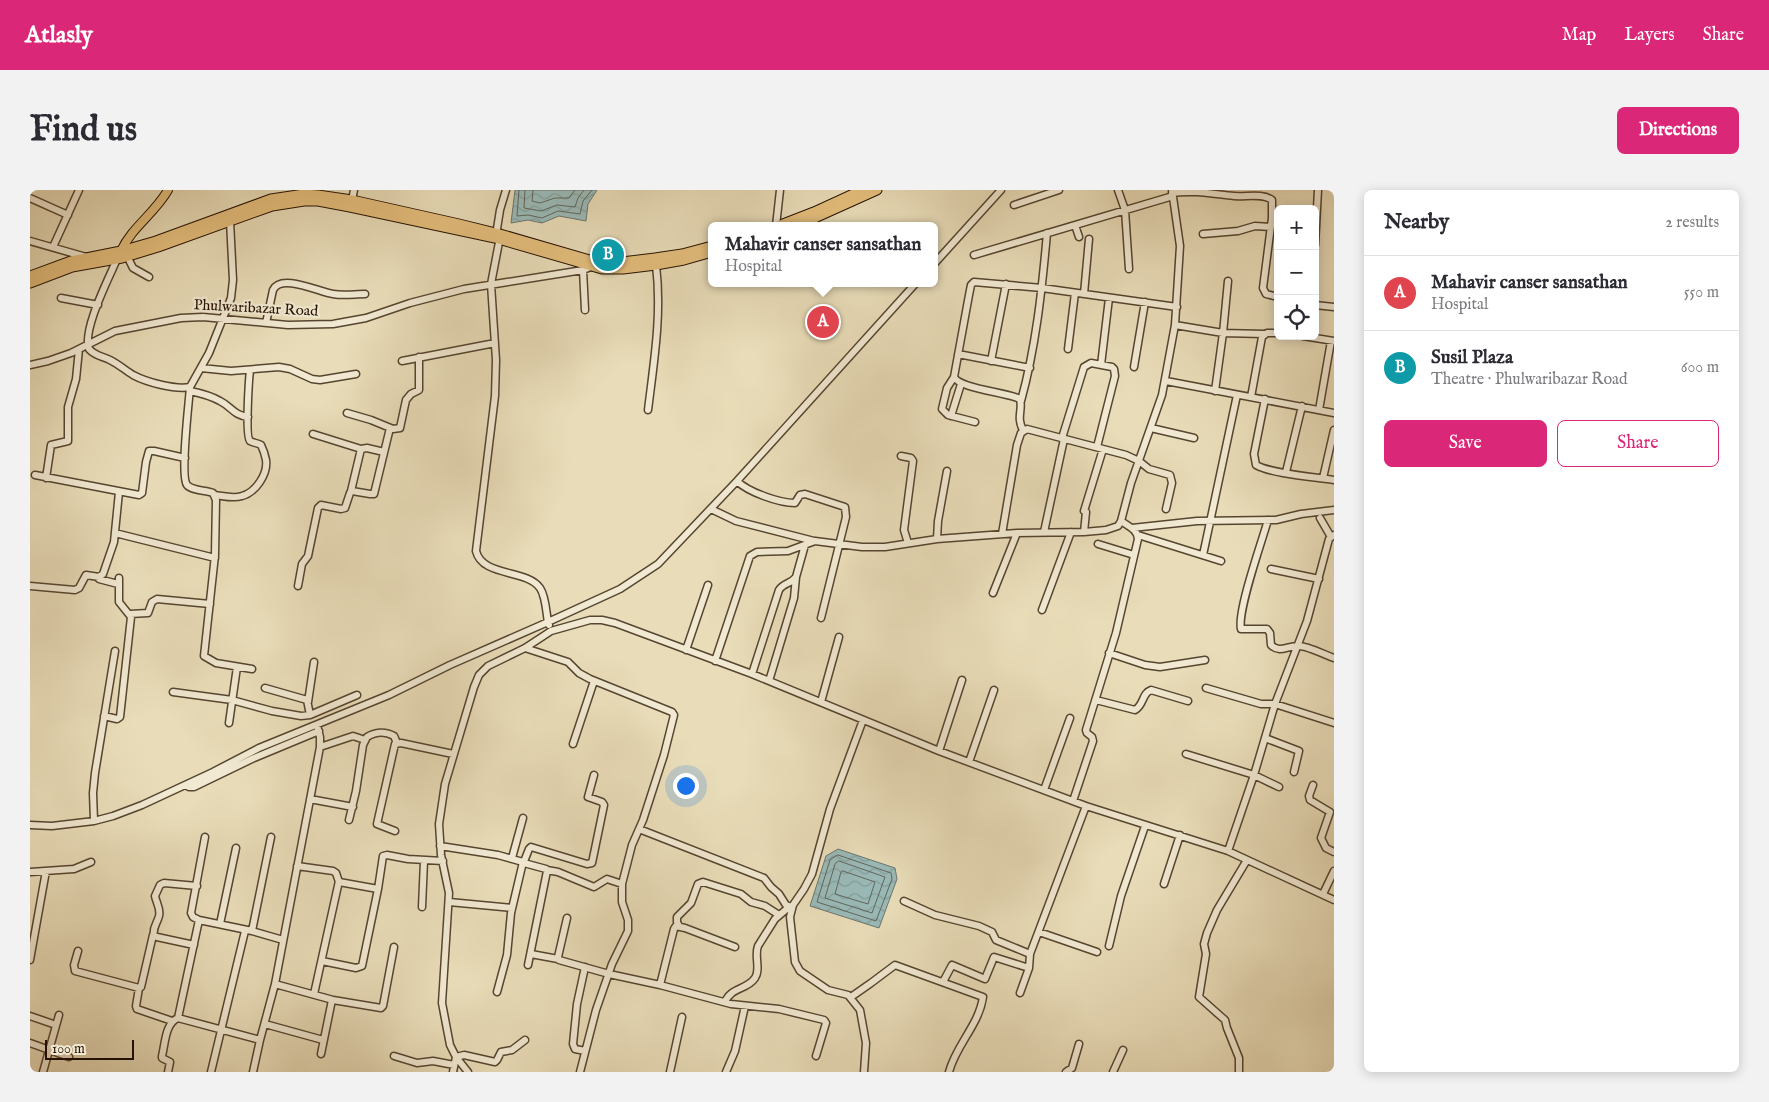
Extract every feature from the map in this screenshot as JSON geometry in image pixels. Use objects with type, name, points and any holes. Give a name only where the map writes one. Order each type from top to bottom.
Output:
[{"type":"highway","points":[[788,222],[862,190]]},
{"type":"highway","points":[[806,222],[877,190]]},
{"type":"highway","points":[[210,225],[271,199],[318,194],[352,200],[432,222]]},
{"type":"highway","points":[[33,278],[122,255],[156,241],[230,221],[272,206],[304,201],[332,203],[432,222],[602,262],[655,258],[708,247]]},
{"type":"highway","points":[[498,236],[587,269],[656,265],[708,253]]},
{"type":"highway","points":[[33,278],[70,261],[122,255]]},
{"type":"main road","points":[[122,255],[125,241],[133,230],[154,210],[168,190]]},
{"type":"street","points":[[53,247],[78,190]]},
{"type":"street","points":[[352,200],[354,190]]},
{"type":"street","points":[[506,190],[500,210],[491,284],[496,373],[495,396],[476,551],[477,556],[483,563],[538,586],[543,594],[551,631]]},
{"type":"street","points":[[777,222],[780,190]]},
{"type":"street","points":[[938,260],[1001,190]]},
{"type":"street","points":[[1014,205],[1059,190]]},
{"type":"street","points":[[1118,190],[1125,210],[1129,269]]},
{"type":"street","points":[[974,255],[1125,210],[1172,193],[1191,190],[1270,198],[1273,204],[1263,288],[1266,294],[1274,296]]},
{"type":"street","points":[[1317,205],[1318,190]]},
{"type":"street","points":[[711,509],[741,523],[815,542],[874,548],[937,538],[1017,533],[1084,532],[1118,526],[1166,381],[1177,307],[1180,246],[1172,193]]},
{"type":"street","points":[[30,198],[68,215]]},
{"type":"street","points":[[230,221],[233,287],[229,303],[209,353],[190,389],[184,471],[186,484],[191,488],[230,498],[247,494],[256,488],[264,474],[266,457],[261,445],[252,442],[248,437],[250,370]]},
{"type":"street","points":[[1075,225],[1079,237]]},
{"type":"street","points":[[1203,234],[1238,232],[1255,226],[1271,227]]},
{"type":"street","points":[[1024,430],[1019,418],[1021,401],[1030,368],[1042,288],[1047,233]]},
{"type":"street","points":[[1084,294],[1089,239]]},
{"type":"street","points":[[30,241],[87,258]]},
{"type":"street","points":[[150,276],[133,268],[122,255],[98,305],[89,331],[89,349],[96,355],[109,360],[138,378],[190,389],[215,398],[237,414],[248,417]]},
{"type":"street","name":"Phulwaribazar Road","points":[[30,365],[79,350],[108,333],[128,327],[181,318],[203,317],[266,324],[302,325],[349,322],[444,294],[491,284],[587,269],[602,262]]},
{"type":"street","points":[[648,410],[658,324],[656,265]]},
{"type":"street","points":[[585,310],[587,269]]},
{"type":"street","points":[[1215,391],[1228,280]]},
{"type":"street","points":[[975,422],[951,416],[944,412],[942,405],[947,388],[954,377],[972,285],[978,281],[1177,307]]},
{"type":"street","points":[[266,324],[272,290],[274,286],[281,283],[305,286],[336,294],[365,294]]},
{"type":"street","points":[[990,361],[1006,284]]},
{"type":"street","points":[[30,824],[52,826],[94,821],[135,808],[186,785],[259,748],[318,728],[450,665],[604,597],[645,574],[658,564],[711,509],[912,287]]},
{"type":"street","points":[[1068,349],[1075,293]]},
{"type":"street","points":[[61,298],[98,305]]},
{"type":"street","points":[[1101,365],[1109,298]]},
{"type":"street","points":[[1134,367],[1145,302]]},
{"type":"street","points":[[1319,305],[1334,307]]},
{"type":"street","points":[[1175,325],[1223,333],[1274,333]]},
{"type":"street","points":[[1252,397],[1264,334]]},
{"type":"street","points":[[1319,339],[1333,341],[1319,410]]},
{"type":"street","points":[[402,361],[494,343]]},
{"type":"street","points":[[46,478],[51,445],[68,441],[68,407],[77,372],[79,350]]},
{"type":"street","points":[[958,354],[1030,368]]},
{"type":"street","points":[[347,413],[396,430],[400,428],[406,400],[411,394],[419,390],[418,357]]},
{"type":"street","points":[[1044,532],[1063,438],[1084,367],[1091,363],[1114,369],[1115,376],[1085,512],[1084,532]]},
{"type":"street","points":[[201,368],[221,370],[283,368],[320,380],[356,374]]},
{"type":"street","points":[[954,377],[961,384],[1013,396],[1021,401]]},
{"type":"street","points":[[1166,381],[1334,413]]},
{"type":"street","points":[[951,416],[961,384]]},
{"type":"street","points":[[1203,555],[1237,395]]},
{"type":"street","points":[[1265,399],[1254,460],[1256,465],[1334,480]]},
{"type":"street","points":[[1286,472],[1302,406]]},
{"type":"street","points":[[351,491],[374,494],[390,428]]},
{"type":"street","points":[[1151,428],[1194,438]]},
{"type":"street","points":[[1002,534],[1017,445],[1024,430],[1032,429],[1126,455],[1139,461],[1148,469],[1168,474],[1172,477],[1172,483],[1166,509]]},
{"type":"street","points":[[1323,478],[1334,430]]},
{"type":"street","points":[[313,434],[362,449],[368,448],[384,452]]},
{"type":"street","points":[[298,586],[302,564],[308,558],[318,508],[321,505],[345,508],[362,449]]},
{"type":"street","points":[[35,475],[135,495],[141,494],[146,458],[149,451],[152,450],[185,458]]},
{"type":"street","points":[[901,456],[911,458],[913,461],[904,530],[908,543]]},
{"type":"street","points":[[937,538],[938,521],[947,471]]},
{"type":"street","points":[[737,481],[752,491],[786,502],[795,503],[800,495],[805,494],[845,507],[846,513],[821,618]]},
{"type":"street","points":[[30,586],[74,590],[79,588],[86,575],[101,576],[116,532],[119,492]]},
{"type":"street","points":[[215,495],[217,509],[215,558],[204,656],[216,663],[252,669]]},
{"type":"street","points":[[1132,528],[1211,520],[1268,520],[1334,510]]},
{"type":"street","points":[[1228,851],[1254,775],[1275,704],[1298,645],[1332,536],[1320,518]]},
{"type":"street","points":[[1268,520],[1247,594],[1240,627],[1244,630],[1267,629],[1270,633],[1271,645],[1276,649],[1298,645],[1334,658]]},
{"type":"street","points":[[1121,521],[1138,534],[1221,561]]},
{"type":"street","points":[[116,532],[215,558]]},
{"type":"street","points":[[1042,610],[1071,532]]},
{"type":"street","points":[[993,593],[1017,533]]},
{"type":"street","points":[[1073,801],[1093,740],[1086,730],[1124,600],[1138,534]]},
{"type":"street","points":[[715,661],[750,556],[761,552],[788,551],[815,542]]},
{"type":"street","points":[[1098,544],[1134,555]]},
{"type":"street","points":[[769,681],[794,598],[796,577],[805,545]]},
{"type":"street","points":[[1272,570],[1319,579]]},
{"type":"street","points":[[752,674],[779,590],[781,586],[794,580],[796,577]]},
{"type":"street","points":[[99,579],[119,581],[118,598],[127,615],[130,635],[120,717],[117,719],[104,716]]},
{"type":"street","points":[[686,650],[708,586]]},
{"type":"street","points":[[127,615],[148,613],[152,602],[157,600],[210,604]]},
{"type":"street","points":[[468,1072],[456,1057],[450,1045],[442,1004],[449,902],[448,882],[440,846],[440,808],[454,754],[474,687],[483,670],[495,662],[525,648],[551,631],[590,620],[602,620],[752,674],[939,751],[1086,806],[1228,851],[1334,900]]},
{"type":"street","points":[[821,702],[839,636]]},
{"type":"street","points":[[525,648],[568,662],[579,673],[594,681],[672,712],[674,715],[664,755],[632,845],[622,884],[622,902],[628,920],[628,931],[608,974],[596,1010],[580,1072]]},
{"type":"street","points":[[94,821],[93,793],[115,651]]},
{"type":"street","points":[[1110,652],[1145,665],[1160,667],[1205,660]]},
{"type":"street","points":[[310,715],[308,702],[314,662]]},
{"type":"street","points":[[229,724],[238,667]]},
{"type":"street","points":[[939,751],[962,680]]},
{"type":"street","points":[[574,744],[594,681]]},
{"type":"street","points":[[265,688],[304,699],[308,702]]},
{"type":"street","points":[[1206,688],[1262,704],[1275,704],[1334,723]]},
{"type":"street","points":[[969,762],[994,690]]},
{"type":"street","points":[[1096,700],[1135,710],[1141,705],[1146,693],[1152,690],[1188,701]]},
{"type":"street","points":[[174,692],[232,700],[301,716],[310,715],[357,695]]},
{"type":"street","points":[[1044,790],[1070,718]]},
{"type":"street","points":[[725,1002],[730,993],[748,984],[756,976],[757,950],[772,922],[791,907],[812,874],[830,809],[864,720]]},
{"type":"street","points":[[253,1072],[275,984],[320,747],[318,728]]},
{"type":"street","points":[[350,820],[364,740],[370,735],[386,732],[394,736],[397,743]]},
{"type":"street","points":[[320,747],[354,736],[364,740]]},
{"type":"street","points":[[1265,738],[1299,752],[1294,772]]},
{"type":"street","points":[[397,743],[454,754]]},
{"type":"street","points":[[395,831],[376,824],[394,746],[397,743]]},
{"type":"street","points":[[1186,754],[1254,775],[1279,787]]},
{"type":"street","points":[[497,992],[508,948],[512,908],[529,848],[587,864],[592,863],[604,805],[602,802],[588,796],[594,775]]},
{"type":"street","points":[[1313,785],[1309,796],[1310,800],[1330,812],[1321,838],[1326,848],[1334,852]]},
{"type":"street","points":[[310,799],[353,807]]},
{"type":"street","points":[[1020,993],[1029,968],[1030,954],[1086,806]]},
{"type":"street","points":[[512,858],[523,818]]},
{"type":"street","points":[[1109,946],[1121,896],[1145,826]]},
{"type":"street","points":[[639,829],[764,878],[770,887],[779,894],[785,905],[791,907]]},
{"type":"street","points":[[1164,884],[1180,835]]},
{"type":"street","points":[[206,837],[192,916],[199,920],[283,940]]},
{"type":"street","points":[[211,1072],[220,1029],[248,931],[271,837]]},
{"type":"street","points":[[440,846],[512,858],[558,872],[594,887],[607,879],[622,884]]},
{"type":"street","points":[[220,924],[236,848]]},
{"type":"street","points":[[322,961],[356,968],[362,966],[383,856],[424,861],[443,861]]},
{"type":"street","points":[[1239,1072],[1239,1058],[1225,1020],[1199,997],[1206,954],[1204,946],[1207,934],[1217,910],[1247,860]]},
{"type":"street","points":[[422,907],[424,861]]},
{"type":"street","points":[[30,872],[74,869],[91,862]]},
{"type":"street","points":[[297,866],[335,871],[339,881],[314,994]]},
{"type":"street","points":[[528,965],[547,870]]},
{"type":"street","points":[[30,960],[46,871]]},
{"type":"street","points":[[1323,894],[1334,871]]},
{"type":"street","points":[[339,881],[378,889]]},
{"type":"street","points":[[679,926],[677,917],[691,903],[698,884],[701,882],[710,883],[730,892],[740,894],[751,902],[768,907],[779,915]]},
{"type":"street","points":[[197,886],[164,883],[160,885],[156,896],[159,913],[141,987],[139,988],[136,1008],[175,1020],[220,1029],[260,1040]]},
{"type":"street","points":[[449,902],[512,908]]},
{"type":"street","points":[[904,902],[938,916],[980,926],[992,932],[996,940],[1030,954]]},
{"type":"street","points":[[791,907],[790,927],[795,962],[800,972],[828,990],[846,994],[858,1005],[862,1015],[866,1043],[864,1072]]},
{"type":"street","points":[[558,959],[567,918]]},
{"type":"street","points":[[168,1072],[170,1062],[162,1058],[162,1056],[175,1020],[199,920]]},
{"type":"street","points":[[660,984],[676,926],[734,947]]},
{"type":"street","points":[[1039,932],[1097,952]]},
{"type":"street","points":[[153,935],[194,945]]},
{"type":"street","points":[[275,984],[332,1000],[382,1007],[394,947]]},
{"type":"street","points":[[78,951],[74,965],[75,971],[139,988]]},
{"type":"street","points":[[531,954],[558,959],[608,974],[660,984],[725,1002],[744,1006],[779,1009],[826,1021],[816,1056]]},
{"type":"street","points":[[943,982],[952,965],[985,979],[994,957],[1029,968]]},
{"type":"street","points":[[851,997],[895,965],[983,997],[981,1010],[952,1061],[950,1072]]},
{"type":"street","points":[[585,967],[577,1004],[573,1044],[575,1048],[585,1051]]},
{"type":"street","points":[[321,1054],[332,1000]]},
{"type":"street","points":[[726,1072],[735,1051],[744,1006]]},
{"type":"street","points":[[43,1072],[59,1015]]},
{"type":"street","points":[[30,1016],[56,1024]]},
{"type":"street","points":[[670,1072],[682,1017]]},
{"type":"street","points":[[265,1024],[324,1040]]},
{"type":"street","points":[[456,1057],[464,1055],[495,1062],[501,1052],[512,1050],[525,1040]]},
{"type":"street","points":[[30,1043],[69,1057]]},
{"type":"street","points":[[1066,1072],[1072,1068],[1079,1044]]},
{"type":"street","points":[[1113,1072],[1123,1050]]},
{"type":"street","points":[[394,1056],[417,1063],[433,1061],[453,1069],[456,1057]]},
{"type":"water","points":[[515,190],[597,190],[588,204],[586,221],[559,216],[542,223],[528,220],[511,223]]},
{"type":"water","points":[[838,849],[895,868],[897,879],[879,928],[810,906],[826,856]]},
{"type":"place","name":"Susil Plaza","points":[[608,255]]},
{"type":"place","name":"Mahavir canser sansathan","points":[[823,322]]}]
